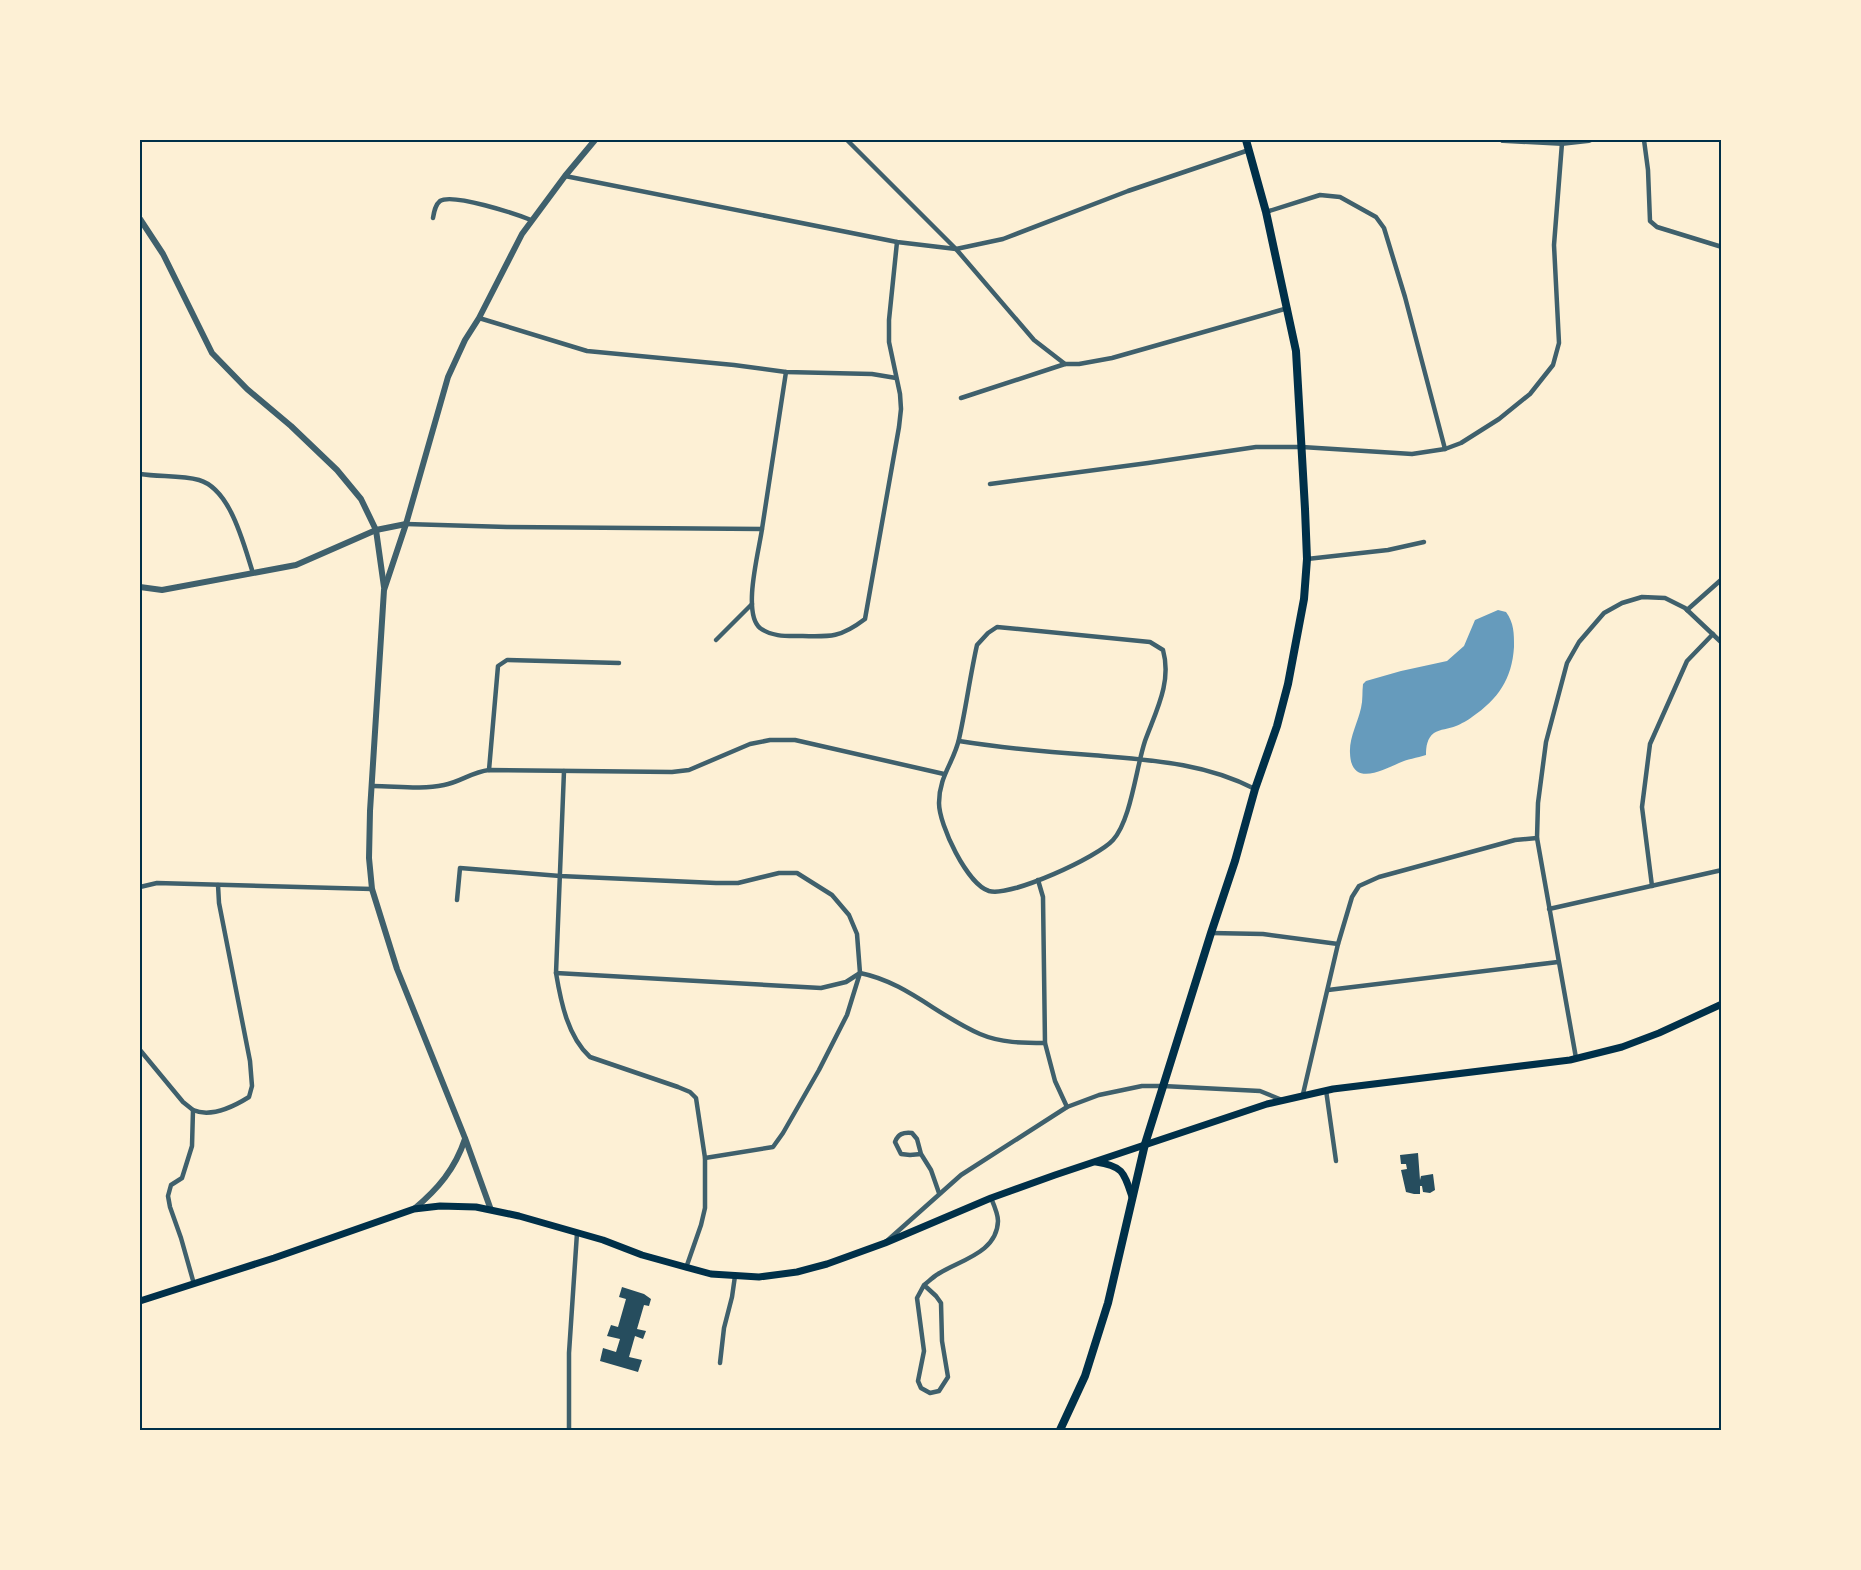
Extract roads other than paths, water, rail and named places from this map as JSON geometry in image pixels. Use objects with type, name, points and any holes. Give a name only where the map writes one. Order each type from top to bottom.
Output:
[{"type":"main road","points":[[1060,1431],[1094,1352],[1108,1303],[1145,1144],[1210,933],[1235,861],[1255,789],[1277,726],[1292,670],[1304,599],[1307,559],[1296,351],[1266,212],[1246,140]]},
{"type":"main road","points":[[140,1301],[290,1253],[414,1209],[455,1206],[491,1210],[577,1233],[603,1240],[642,1256],[686,1268],[735,1276],[759,1277],[797,1272],[885,1243],[991,1198],[1145,1144],[1282,1100],[1326,1090],[1546,1064],[1576,1058],[1636,1042],[1722,1004]]},
{"type":"main road","points":[[1093,1162],[1119,1168],[1125,1176],[1132,1197]]},
{"type":"street","points":[[384,590],[406,524],[448,377],[465,340],[531,220],[595,140]]},
{"type":"street","points":[[847,140],[956,249],[1034,340],[1065,364]]},
{"type":"street","points":[[1503,140],[1562,143],[1589,140]]},
{"type":"street","points":[[1644,140],[1650,221],[1658,227],[1722,247]]},
{"type":"street","points":[[990,484],[1256,447],[1302,447],[1412,454],[1445,449],[1461,443],[1499,419],[1530,394],[1553,365],[1558,343],[1554,245],[1562,143]]},
{"type":"street","points":[[565,176],[897,242],[938,249],[956,249],[1003,239],[1128,191],[1249,150]]},
{"type":"street","points":[[1266,212],[1320,195],[1340,196],[1376,217],[1384,228],[1405,297],[1445,449]]},
{"type":"street","points":[[433,218],[441,201],[452,199],[531,220]]},
{"type":"street","points":[[140,219],[164,254],[212,353],[240,382],[337,470],[361,499],[376,530],[384,590],[369,848],[372,889],[397,969],[465,1138],[491,1210]]},
{"type":"street","points":[[786,372],[752,604],[754,619],[758,627],[778,636],[838,635],[848,632],[865,619],[899,427],[901,409],[895,364],[889,342],[897,242]]},
{"type":"street","points":[[961,398],[1065,364],[1112,358],[1288,308]]},
{"type":"street","points":[[479,318],[587,351],[786,372],[872,374],[896,378]]},
{"type":"street","points":[[140,474],[193,478],[213,487],[222,497],[237,527],[253,573]]},
{"type":"street","points":[[140,587],[162,590],[303,562],[376,530],[406,524],[507,528],[762,529]]},
{"type":"street","points":[[1307,559],[1388,550],[1424,542]]},
{"type":"street","points":[[1687,610],[1722,579]]},
{"type":"street","points":[[1576,1058],[1537,838],[1538,803],[1546,742],[1567,663],[1579,642],[1604,613],[1639,598],[1665,598],[1687,610],[1722,643]]},
{"type":"street","points":[[716,640],[752,604]]},
{"type":"street","points":[[997,627],[1150,642],[1163,650],[1167,675],[1165,687],[1139,760],[1123,824],[1113,840],[1090,858],[1038,880],[1003,891],[990,891],[974,880],[962,863],[941,817],[939,799],[944,774],[959,741],[977,645],[997,627]]},
{"type":"street","points":[[1652,886],[1642,807],[1650,744],[1687,661],[1713,634]]},
{"type":"street","points":[[489,770],[498,666],[507,660],[619,663]]},
{"type":"street","points":[[373,786],[442,786],[472,773],[489,770],[672,772],[689,770],[750,744],[770,740],[795,740],[944,774]]},
{"type":"street","points":[[959,741],[1012,749],[1170,762],[1234,778],[1255,789]]},
{"type":"street","points":[[564,771],[556,974],[564,1012],[579,1047],[590,1057],[678,1087],[690,1092],[696,1098],[705,1158],[705,1208],[686,1268]]},
{"type":"street","points":[[1304,1094],[1338,944],[1352,897],[1359,886],[1379,877],[1515,840],[1537,838]]},
{"type":"street","points":[[457,900],[460,868],[560,876],[738,883],[779,873],[797,873],[832,895],[849,915],[857,934],[860,974],[847,1015],[819,1070],[773,1147],[705,1158]]},
{"type":"street","points":[[1549,909],[1722,870]]},
{"type":"street","points":[[1038,880],[1042,897],[1045,1042],[1055,1081],[1067,1107]]},
{"type":"street","points":[[140,887],[157,883],[372,889]]},
{"type":"street","points":[[140,1050],[183,1102],[193,1110],[209,1113],[236,1105],[249,1097],[252,1086],[250,1062],[219,903],[218,885]]},
{"type":"street","points":[[1210,933],[1263,934],[1338,944]]},
{"type":"street","points":[[1328,990],[1558,962]]},
{"type":"street","points":[[556,974],[821,988],[846,982],[860,974],[880,977],[904,988],[981,1035],[1010,1042],[1045,1042]]},
{"type":"street","points":[[885,1243],[961,1175],[1067,1107],[1107,1093],[1142,1086],[1260,1091],[1282,1100]]},
{"type":"street","points":[[1326,1090],[1336,1161]]},
{"type":"street","points":[[193,1110],[192,1146],[182,1178],[171,1185],[168,1196],[173,1220],[181,1238],[194,1284]]},
{"type":"street","points":[[921,1154],[902,1154],[894,1142],[897,1136],[904,1132],[912,1133],[917,1139],[921,1154],[931,1170],[939,1193]]},
{"type":"street","points":[[414,1209],[443,1182],[459,1156],[465,1138]]},
{"type":"street","points":[[924,1285],[941,1303],[942,1341],[948,1377],[939,1391],[930,1393],[921,1388],[918,1381],[924,1351],[917,1298],[924,1285],[939,1273],[956,1266],[985,1248],[999,1219],[991,1198]]},
{"type":"street","points":[[569,1431],[569,1353],[577,1233]]},
{"type":"street","points":[[720,1363],[725,1321],[735,1276]]},
{"type":"water","points":[[1498,610],[1506,612],[1511,620],[1514,633],[1513,658],[1507,678],[1489,703],[1466,721],[1434,733],[1428,740],[1426,755],[1368,774],[1356,770],[1352,764],[1350,747],[1362,705],[1363,684],[1366,681],[1401,671],[1447,661],[1464,646],[1475,620]]}]
